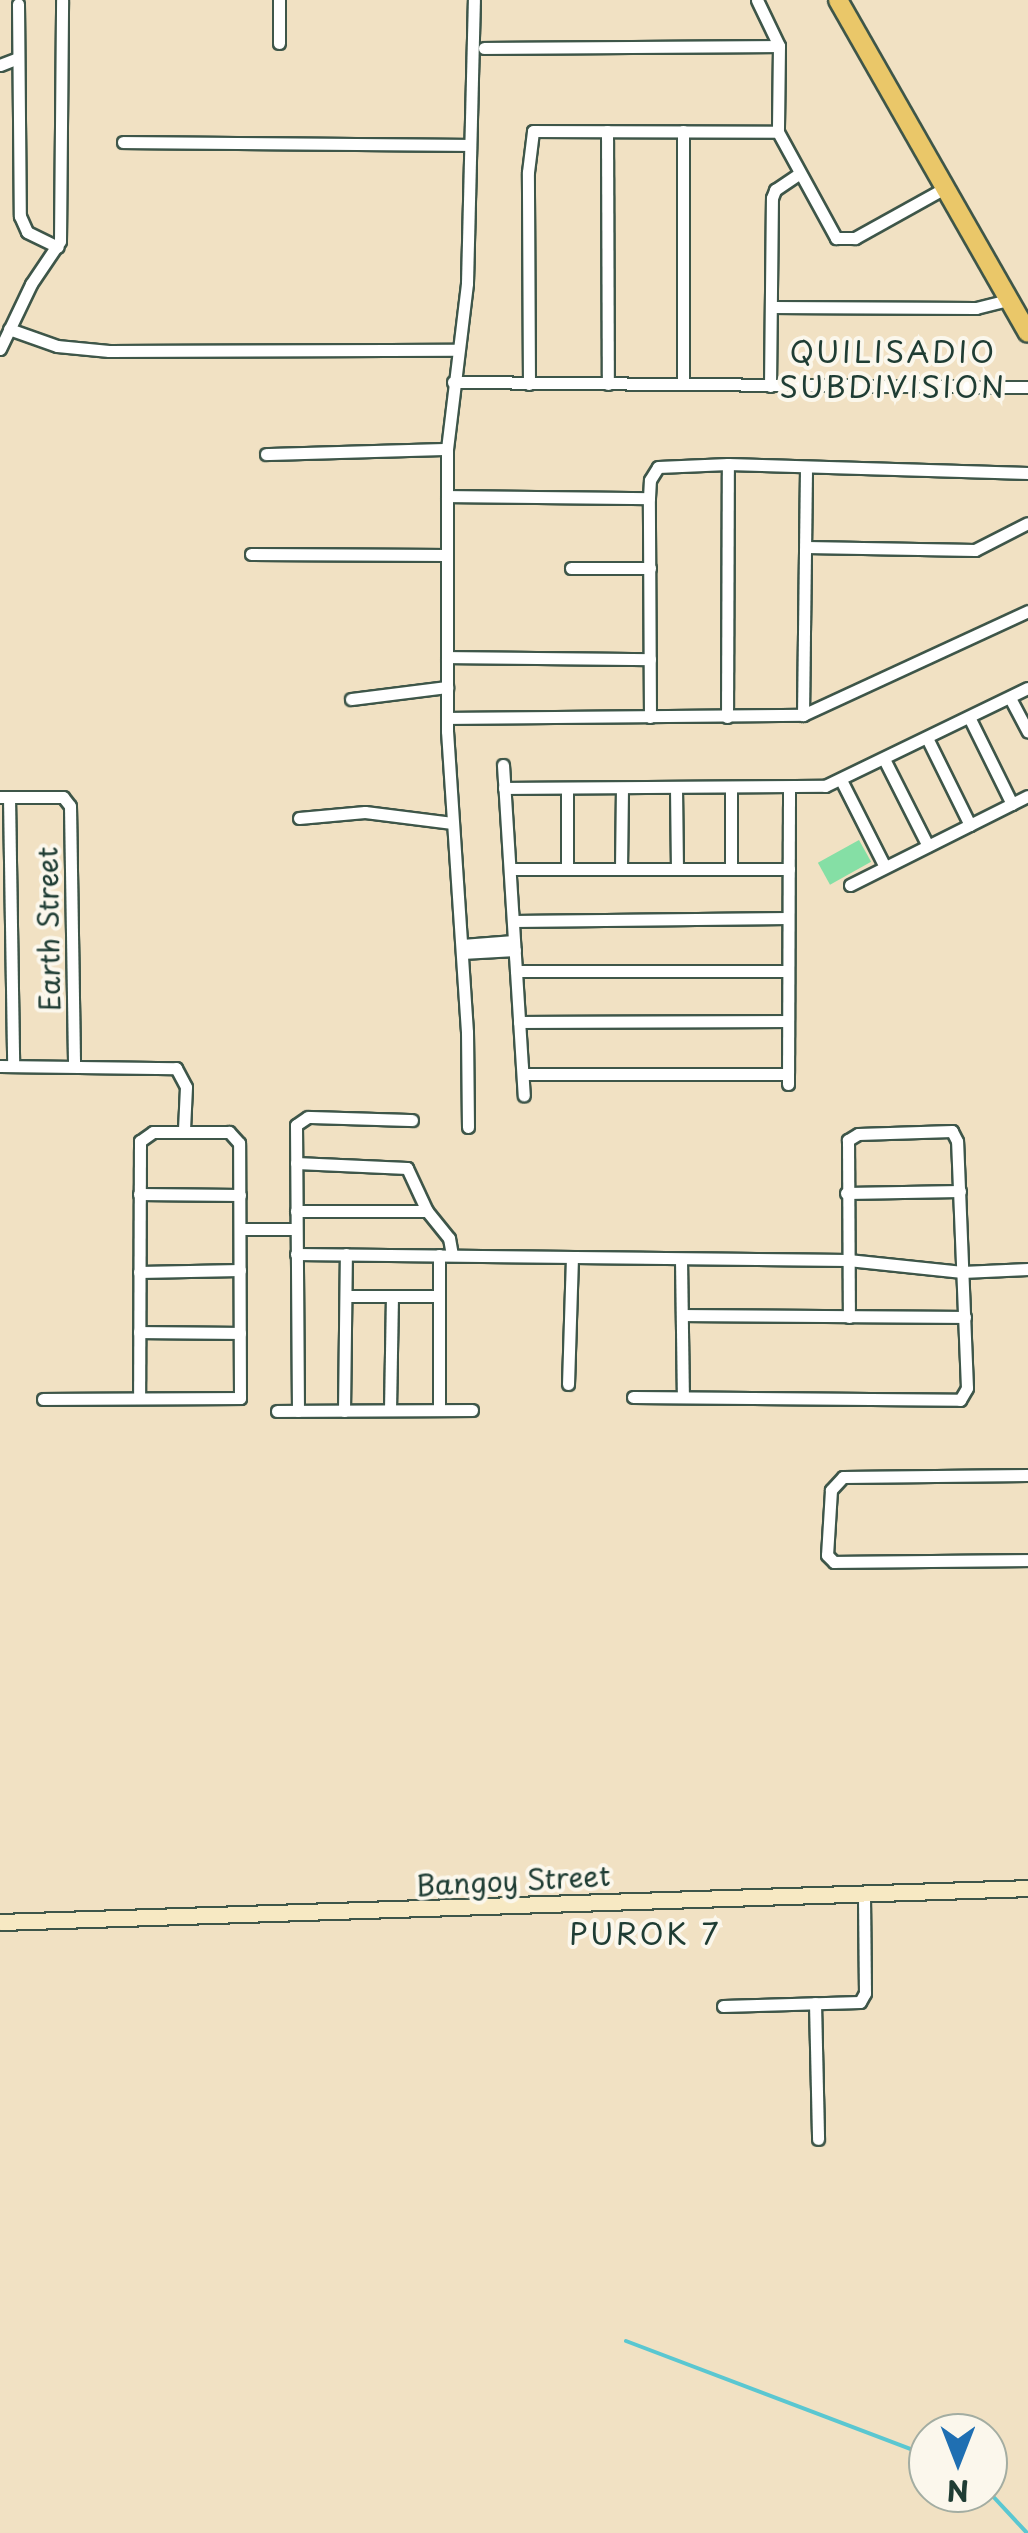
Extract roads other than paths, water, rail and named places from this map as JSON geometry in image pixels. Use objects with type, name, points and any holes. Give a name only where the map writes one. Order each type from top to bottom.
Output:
[{"type":"main road","points":[[838,0],[1028,333]]},
{"type":"main road","name":"Bangoy Street","points":[[0,1922],[1028,1888]]},
{"type":"street","points":[[0,348],[31,284],[58,247],[62,0]]},
{"type":"street","points":[[279,0],[280,43]]},
{"type":"street","points":[[468,1127],[447,687],[447,449],[466,283],[474,0]]},
{"type":"street","points":[[757,0],[779,46],[778,132],[832,234],[842,241],[945,188]]},
{"type":"street","points":[[18,4],[20,222],[34,236],[58,247]]},
{"type":"street","points":[[484,48],[779,46]]},
{"type":"street","points":[[0,64],[18,58]]},
{"type":"street","points":[[529,384],[528,172],[532,130],[778,132]]},
{"type":"street","points":[[607,131],[608,384]]},
{"type":"street","points":[[683,131],[683,384]]},
{"type":"street","points":[[123,142],[470,146]]},
{"type":"street","points":[[770,386],[773,194],[799,174]]},
{"type":"street","points":[[771,307],[976,308],[1009,300]]},
{"type":"street","points":[[10,329],[57,346],[108,352],[457,350]]},
{"type":"street","points":[[453,382],[1028,386]]},
{"type":"street","points":[[266,454],[447,449]]},
{"type":"street","points":[[728,464],[728,717]]},
{"type":"street","points":[[650,717],[649,498],[650,480],[658,468],[728,464],[1028,473]]},
{"type":"street","points":[[803,715],[806,468]]},
{"type":"street","points":[[447,496],[649,498]]},
{"type":"street","points":[[806,548],[975,550],[1028,523]]},
{"type":"street","points":[[250,554],[447,555]]},
{"type":"street","points":[[570,568],[650,568]]},
{"type":"street","points":[[448,718],[803,715],[1028,611]]},
{"type":"street","points":[[447,657],[650,658]]},
{"type":"street","points":[[351,699],[447,687]]},
{"type":"street","points":[[504,788],[815,788],[842,780],[1028,688]]},
{"type":"street","points":[[1010,698],[1028,732]]},
{"type":"street","points":[[969,718],[1012,804]]},
{"type":"street","points":[[927,738],[970,825]]},
{"type":"street","points":[[884,759],[928,846]]},
{"type":"street","points":[[503,765],[524,1095]]},
{"type":"street","points":[[842,780],[886,867]]},
{"type":"street","points":[[567,869],[568,788]]},
{"type":"street","points":[[621,869],[622,788]]},
{"type":"street","points":[[676,788],[677,869]]},
{"type":"street","points":[[731,788],[731,869]]},
{"type":"street","points":[[523,1074],[788,1079],[789,788]]},
{"type":"street","points":[[4,796],[6,1066],[176,1068],[186,1087],[184,1130]]},
{"type":"street","name":"Earth Street","points":[[4,796],[63,797],[72,816],[74,1064]]},
{"type":"street","points":[[850,885],[1028,796]]},
{"type":"street","points":[[299,818],[364,812],[452,823]]},
{"type":"street","points":[[510,869],[789,869]]},
{"type":"street","points":[[513,921],[788,918]]},
{"type":"street","points":[[462,949],[514,945]]},
{"type":"street","points":[[516,971],[788,971]]},
{"type":"street","points":[[519,1022],[788,1021]]},
{"type":"street","points":[[298,1411],[296,1125],[302,1118],[412,1120]]},
{"type":"street","points":[[632,1397],[960,1400],[967,1388],[960,1191],[957,1141],[948,1129],[852,1137],[846,1148],[849,1316]]},
{"type":"street","points":[[43,1399],[240,1398],[240,1143],[235,1134],[184,1130],[143,1137],[139,1194],[139,1398]]},
{"type":"street","points":[[296,1163],[402,1165],[411,1173],[428,1211],[446,1232],[439,1296],[440,1410]]},
{"type":"street","points":[[846,1194],[960,1191]]},
{"type":"street","points":[[139,1194],[240,1195]]},
{"type":"street","points":[[296,1211],[428,1211]]},
{"type":"street","points":[[240,1230],[296,1229]]},
{"type":"street","points":[[296,1254],[848,1260],[962,1272],[1028,1269]]},
{"type":"street","points":[[344,1410],[346,1254]]},
{"type":"street","points":[[568,1384],[572,1258]]},
{"type":"street","points":[[681,1259],[683,1397]]},
{"type":"street","points":[[139,1272],[240,1270]]},
{"type":"street","points":[[346,1296],[439,1296]]},
{"type":"street","points":[[390,1410],[392,1296]]},
{"type":"street","points":[[683,1315],[964,1318]]},
{"type":"street","points":[[139,1332],[240,1333]]},
{"type":"street","points":[[277,1411],[472,1410]]},
{"type":"street","points":[[1028,1475],[843,1477],[830,1490],[827,1555],[834,1562],[1028,1560]]},
{"type":"street","points":[[722,2006],[863,1999],[864,1892]]},
{"type":"street","points":[[814,2003],[818,2139]]},
{"type":"waterway","points":[[626,2341],[908,2448]]},
{"type":"waterway","points":[[1008,2513],[1027,2533]]},
{"type":"district","name":"QUILISADIO SUBDIVISION","points":[[893,368]]},
{"type":"district","name":"PUROK 7","points":[[645,1933]]}]
